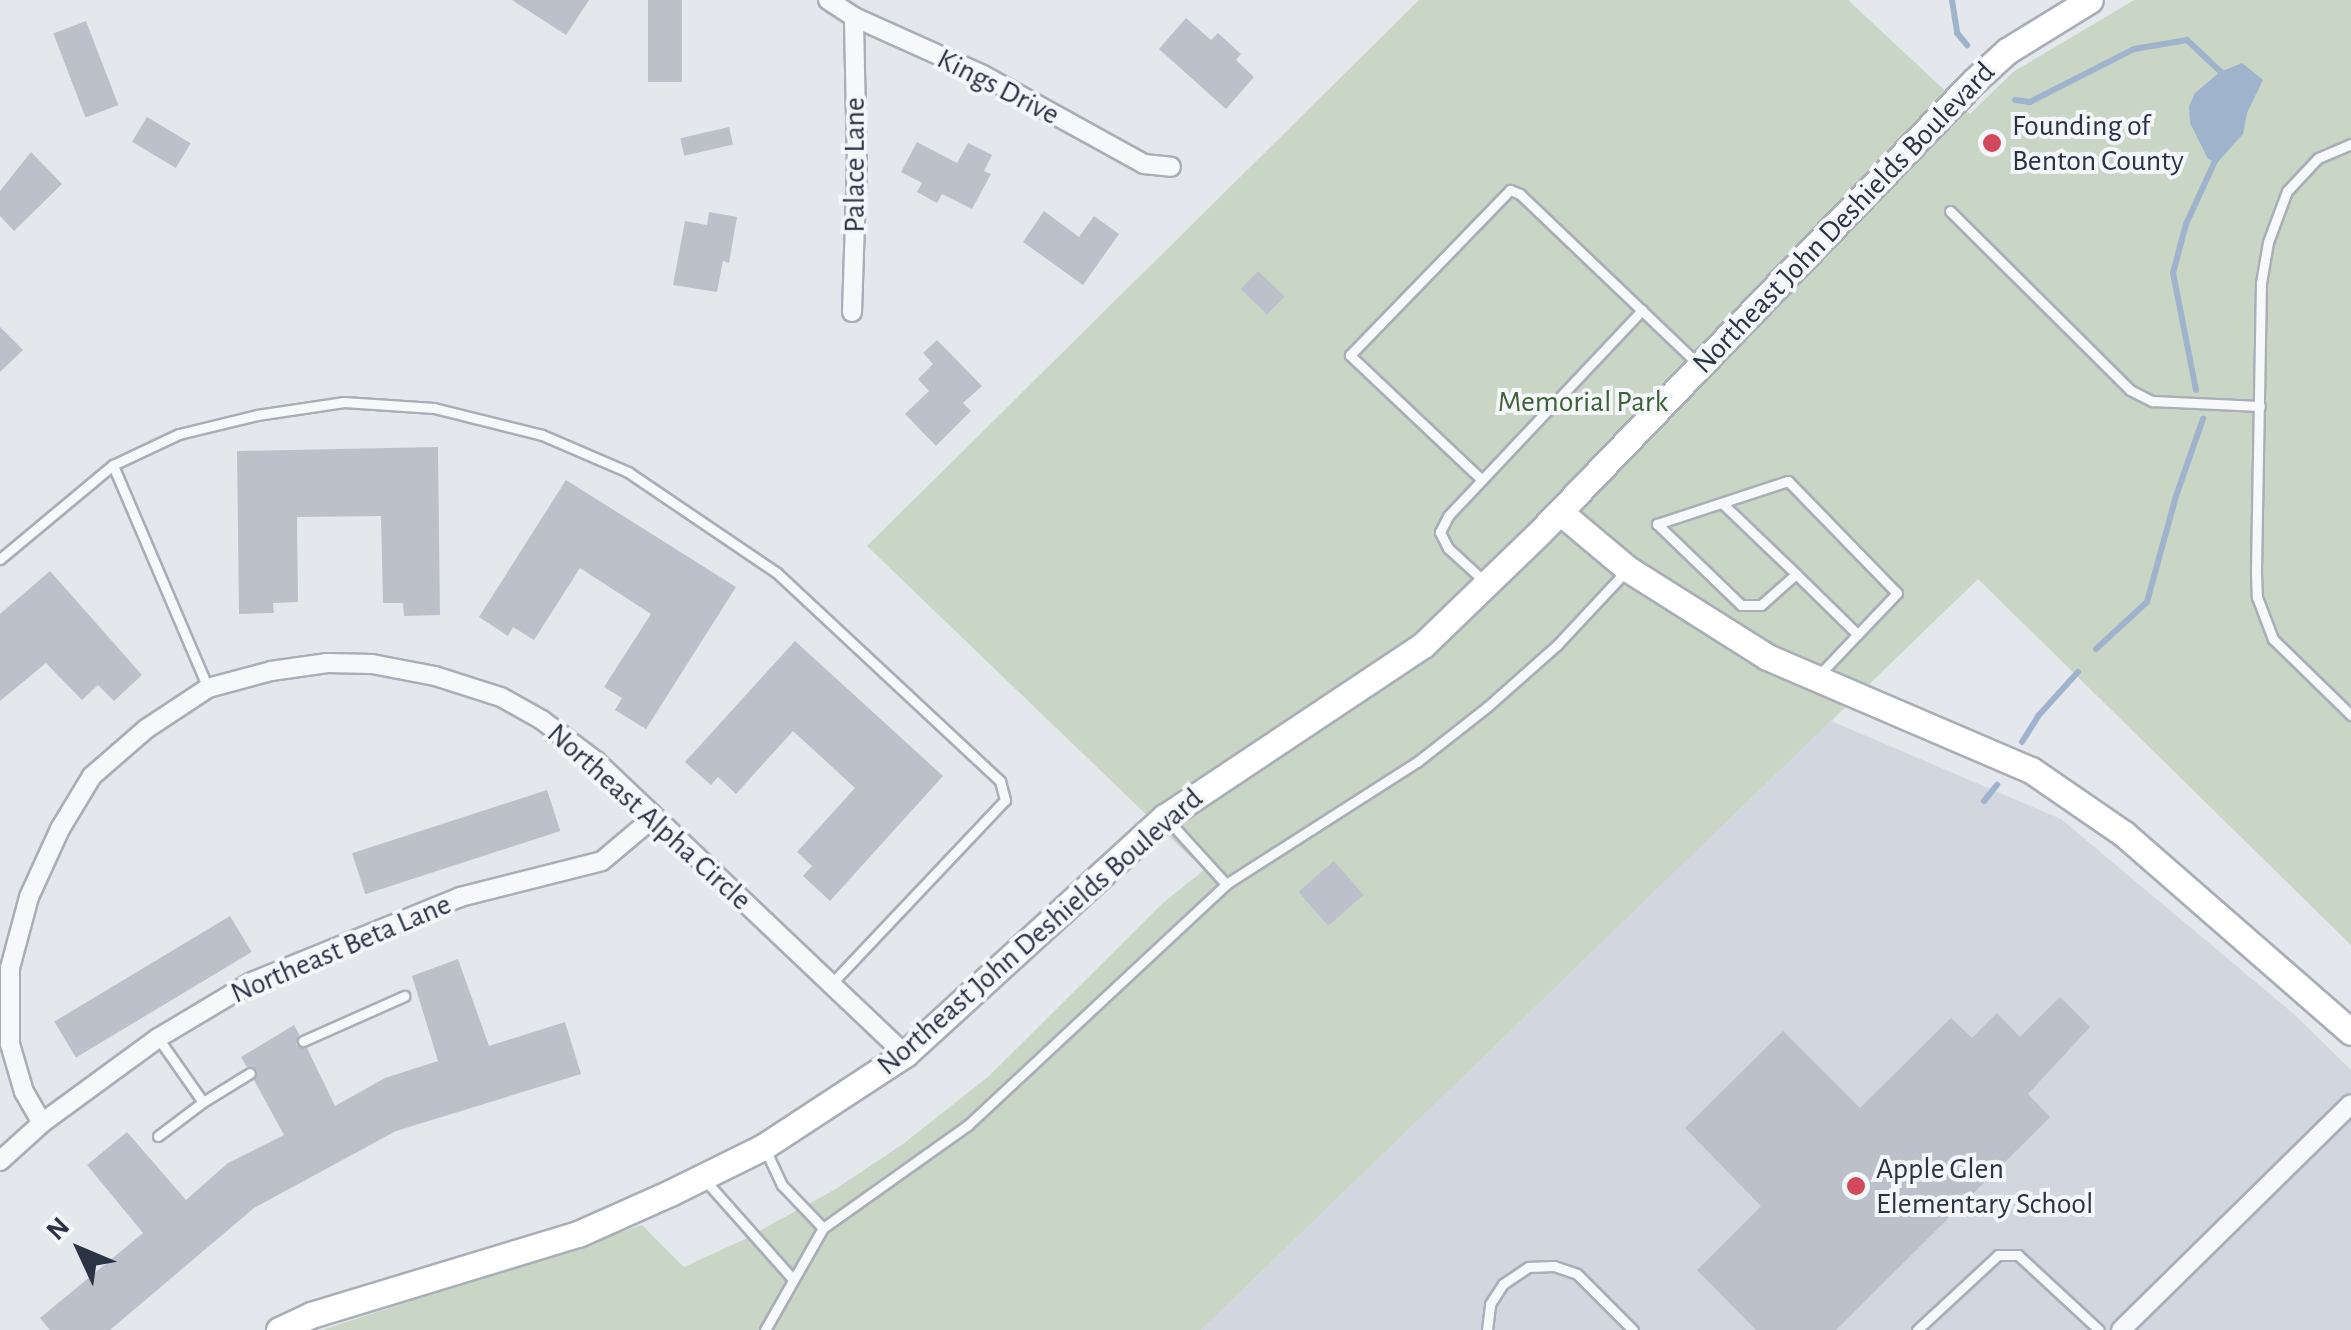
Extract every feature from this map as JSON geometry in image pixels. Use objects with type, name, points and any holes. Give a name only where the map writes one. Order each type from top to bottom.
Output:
[{"type":"street","name":"Kings Drive","points":[[828,0],[854,17],[982,74],[1144,164],[1171,168]]},
{"type":"street","name":"Northeast John Deshields Boulevard","points":[[279,1330],[311,1316],[578,1234],[763,1147],[904,1054],[1165,817],[1361,690],[1423,645],[1560,512],[1974,81],[2007,51],[2090,0]]},
{"type":"street","name":"Palace Lane","points":[[852,312],[858,165],[854,17]]},
{"type":"street","points":[[1560,512],[1628,569],[1767,657],[2031,770],[2124,834],[2351,1032]]},
{"type":"street","name":"Northeast Alpha Circle","points":[[42,1123],[24,1092],[10,1044],[10,968],[29,897],[60,829],[92,776],[146,729],[208,688],[327,663],[372,664],[434,676],[501,696],[542,720],[596,761],[904,1054]]},
{"type":"street","name":"Northeast Beta Lane","points":[[0,1161],[42,1123],[158,1038],[252,982],[375,929],[460,898],[602,861],[654,818]]},
{"type":"street","points":[[2121,1330],[2351,1104]]},
{"type":"lane","points":[[2351,144],[2318,158],[2287,191],[2268,242],[2261,282],[2256,598],[2273,639],[2351,715]]},
{"type":"lane","points":[[1482,480],[1350,355],[1510,190],[1520,194],[1701,366]]},
{"type":"lane","points":[[1950,212],[2130,390],[2152,401],[2260,406]]},
{"type":"lane","points":[[1487,585],[1448,548],[1440,532],[1448,516],[1642,310]]},
{"type":"lane","points":[[0,560],[113,464],[179,434],[256,415],[344,402],[434,408],[542,434],[628,472],[776,573],[1000,780],[1004,800],[832,984]]},
{"type":"lane","points":[[113,464],[208,688]]},
{"type":"lane","points":[[1796,574],[1760,605],[1742,605],[1657,524],[1788,481],[1897,593],[1815,679]]},
{"type":"lane","points":[[1722,503],[1857,634]]},
{"type":"lane","points":[[765,1330],[823,1228],[968,1125],[1226,884],[1416,762],[1473,718],[1557,644],[1628,569]]},
{"type":"lane","points":[[1165,817],[1226,884]]},
{"type":"lane","points":[[304,1041],[404,996]]},
{"type":"lane","points":[[158,1038],[203,1102]]},
{"type":"lane","points":[[158,1136],[250,1072]]},
{"type":"lane","points":[[763,1147],[782,1184],[823,1228]]},
{"type":"lane","points":[[704,1178],[792,1278]]},
{"type":"lane","points":[[1917,1330],[1998,1254],[2018,1255],[2099,1330]]},
{"type":"lane","points":[[1488,1330],[1490,1304],[1503,1284],[1528,1267],[1554,1266],[1577,1274],[1633,1330]]},
{"type":"shaded area","points":[[1831,721],[2061,819],[2295,1015],[2351,1070],[2351,1330],[1201,1330]]},
{"type":"green space","name":"Memorial Park","points":[[1419,0],[1848,0],[1970,114],[2013,72],[2134,0],[2351,0],[2351,945],[1978,579],[1201,1330],[322,1330],[642,1225],[684,1267],[743,1240],[834,1190],[903,1144],[989,1076],[1163,903],[1204,870],[867,546]]},
{"type":"water","points":[[2242,63],[2263,80],[2247,113],[2243,134],[2217,163],[2208,159],[2190,123],[2189,106],[2195,93],[2220,72]]},
{"type":"building","points":[[512,0],[589,0],[566,35]]},
{"type":"building","points":[[648,0],[682,0],[682,82],[648,82]]},
{"type":"building","points":[[1186,18],[1211,40],[1218,33],[1241,54],[1236,60],[1254,77],[1226,109],[1159,49]]},
{"type":"building","points":[[86,21],[118,105],[86,118],[53,34]]},
{"type":"building","points":[[147,117],[191,143],[176,168],[132,142]]},
{"type":"building","points":[[729,127],[733,145],[684,156],[680,138]]},
{"type":"building","points":[[917,142],[957,163],[968,143],[992,155],[984,171],[991,174],[972,209],[942,194],[937,203],[917,192],[922,183],[901,172]]},
{"type":"building","points":[[31,152],[62,184],[14,231],[0,216],[0,191]]},
{"type":"building","points":[[1044,211],[1079,237],[1094,216],[1119,234],[1083,285],[1023,242]]},
{"type":"building","points":[[709,212],[737,217],[729,263],[723,261],[717,292],[673,285],[685,221],[707,225]]},
{"type":"building","points":[[1258,271],[1285,297],[1267,315],[1241,289]]},
{"type":"building","points":[[0,327],[23,350],[0,372]]},
{"type":"building","points":[[937,340],[982,386],[963,403],[971,411],[936,446],[905,414],[929,391],[918,379],[933,364],[923,353]]},
{"type":"building","points":[[438,447],[440,615],[404,616],[403,603],[383,603],[381,516],[297,517],[298,602],[273,603],[274,613],[239,614],[237,451]]},
{"type":"building","points":[[566,480],[736,587],[646,729],[615,710],[622,698],[604,687],[651,614],[580,568],[534,640],[513,627],[508,636],[479,617]]},
{"type":"building","points":[[50,571],[142,675],[114,701],[98,685],[82,700],[46,663],[0,701],[0,614]]},
{"type":"building","points":[[795,641],[943,776],[830,901],[803,876],[812,866],[797,852],[855,788],[793,731],[736,794],[718,777],[711,785],[685,762]]},
{"type":"building","points":[[547,790],[560,831],[365,894],[352,853]]},
{"type":"building","points":[[1334,861],[1364,895],[1328,926],[1299,892]]},
{"type":"building","points":[[230,916],[252,952],[76,1058],[54,1022]]},
{"type":"building","points":[[458,959],[489,1046],[565,1022],[581,1074],[396,1131],[254,1208],[110,1330],[50,1330],[40,1318],[143,1233],[87,1165],[127,1132],[186,1200],[228,1163],[284,1135],[254,1080],[257,1070],[246,1066],[241,1057],[294,1025],[299,1034],[296,1045],[307,1048],[335,1106],[385,1078],[438,1061],[412,976]]},
{"type":"building","points":[[2060,997],[2090,1027],[2028,1094],[2050,1117],[1836,1330],[1756,1330],[1697,1270],[1761,1206],[1685,1128],[1783,1031],[1860,1108],[1951,1018],[1972,1038],[1997,1013],[2020,1037]]},
{"type":"waterway","points":[[1952,0],[1957,33],[1967,45]]},
{"type":"waterway","points":[[2015,100],[2030,102],[2134,49],[2187,40],[2221,72],[2220,80]]},
{"type":"waterway","points":[[2196,390],[2173,273],[2186,224],[2217,157]]},
{"type":"waterway","points":[[2096,649],[2147,602],[2176,496],[2203,419]]},
{"type":"waterway","points":[[2022,742],[2039,715],[2078,672]]},
{"type":"waterway","points":[[1984,801],[1997,785]]},
{"type":"place","name":"Founding of Benton County","points":[[1992,143]]},
{"type":"place","name":"Apple Glen Elementary School","points":[[1856,1186]]}]
